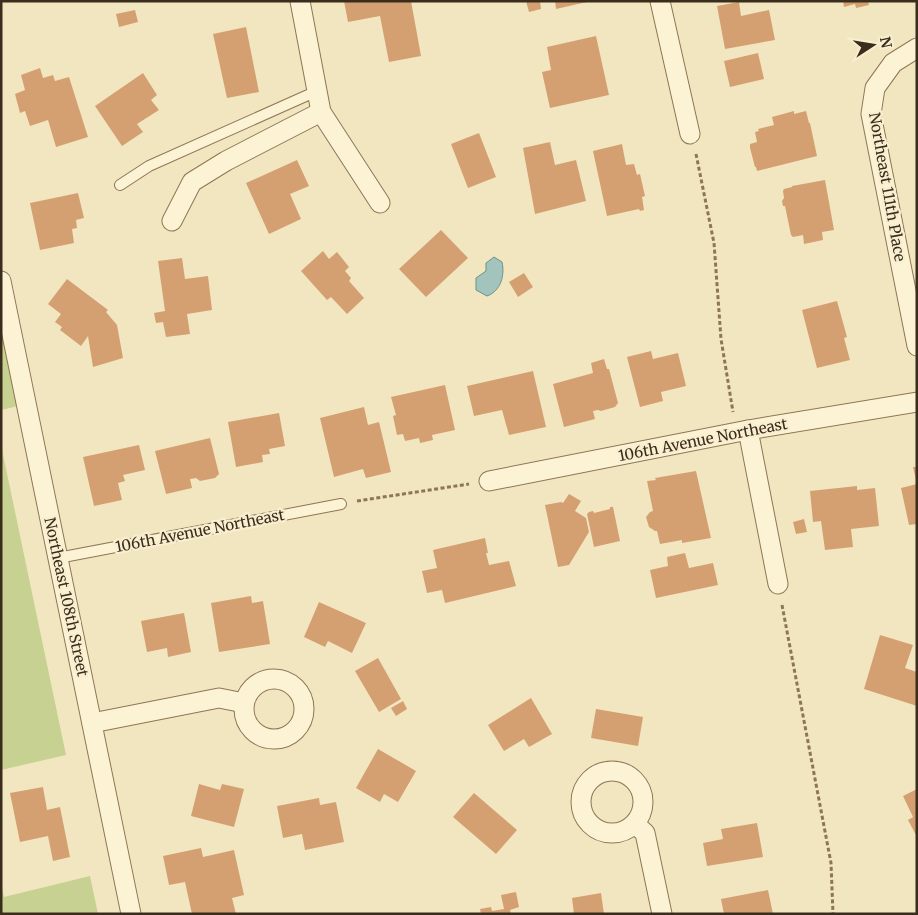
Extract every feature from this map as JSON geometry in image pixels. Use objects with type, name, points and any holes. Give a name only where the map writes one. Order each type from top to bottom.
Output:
[{"type":"street","points":[[300,1],[321,112],[380,203]]},
{"type":"street","points":[[660,1],[690,134]]},
{"type":"street","name":"Northeast 111th Place","points":[[917,48],[893,63],[875,88],[871,114],[917,346]]},
{"type":"street","points":[[172,221],[192,182],[226,161],[321,112]]},
{"type":"street","name":"Northeast 108th Street","points":[[1,281],[131,914]]},
{"type":"street","name":"106th Avenue Northeast","points":[[489,481],[743,431],[917,402]]},
{"type":"street","points":[[743,431],[778,584]]},
{"type":"street","points":[[92,723],[220,698],[244,703]]},
{"type":"street","points":[[635,824],[645,833],[662,914]]},
{"type":"lane","points":[[120,185],[149,166],[317,91]]},
{"type":"lane","name":"106th Avenue Northeast","points":[[58,558],[341,504]]},
{"type":"path","points":[[690,134],[697,158],[714,244],[721,339],[743,431]]},
{"type":"path","points":[[341,504],[489,481]]},
{"type":"path","points":[[778,584],[831,863],[833,914]]},
{"type":"green space","points":[[1,327],[18,406],[1,410]]},
{"type":"green space","points":[[1,445],[66,755],[1,770]]},
{"type":"green space","points":[[90,876],[98,914],[1,914],[1,883],[4,897]]},
{"type":"water","points":[[494,257],[502,262],[503,272],[499,286],[492,294],[487,296],[476,290],[476,278],[486,271],[486,263]]},
{"type":"building","points":[[344,1],[411,1],[421,56],[389,62],[380,16],[348,22]]},
{"type":"building","points":[[526,1],[540,1],[541,9],[529,12]]},
{"type":"building","points":[[555,1],[587,1],[587,2],[556,9]]},
{"type":"building","points":[[843,1],[868,1],[869,5],[856,8],[855,4],[844,7]]},
{"type":"building","points":[[739,2],[741,16],[769,10],[775,40],[725,49],[717,6]]},
{"type":"building","points":[[135,10],[138,22],[119,27],[116,14]]},
{"type":"building","points":[[246,27],[259,92],[227,98],[213,34]]},
{"type":"building","points":[[596,36],[609,95],[550,108],[542,72],[551,70],[547,47]]},
{"type":"building","points":[[758,53],[764,79],[730,87],[724,61]]},
{"type":"building","points":[[40,68],[43,78],[53,75],[55,81],[69,77],[88,137],[56,147],[48,120],[30,126],[25,111],[20,113],[15,94],[25,90],[21,75]]},
{"type":"building","points":[[143,73],[157,95],[151,100],[159,110],[137,124],[143,132],[122,146],[95,106]]},
{"type":"building","points":[[794,111],[794,114],[806,111],[817,156],[757,171],[750,148],[750,144],[757,142],[755,132],[759,131],[758,129],[774,125],[772,117]]},
{"type":"building","points":[[479,133],[496,177],[468,188],[451,144]]},
{"type":"building","points":[[550,142],[555,165],[576,160],[586,201],[535,214],[523,148]]},
{"type":"building","points":[[622,144],[626,165],[634,164],[637,175],[640,174],[645,196],[642,197],[644,210],[640,211],[639,209],[607,216],[593,151]]},
{"type":"building","points":[[297,160],[309,186],[290,194],[301,219],[269,234],[246,183]]},
{"type":"building","points":[[825,180],[834,230],[822,232],[823,240],[804,244],[803,235],[793,237],[791,235],[785,206],[783,206],[782,201],[784,198],[783,191],[792,186]]},
{"type":"building","points":[[78,193],[84,218],[76,220],[77,228],[72,229],[74,243],[40,250],[30,203]]},
{"type":"building","points":[[441,230],[468,258],[426,297],[399,269]]},
{"type":"building","points":[[323,251],[329,259],[337,252],[349,267],[345,271],[351,278],[349,281],[364,298],[347,314],[331,297],[327,300],[301,271]]},
{"type":"building","points":[[182,258],[185,279],[208,276],[212,310],[187,314],[190,334],[166,337],[163,322],[156,323],[154,313],[165,311],[158,261]]},
{"type":"building","points":[[524,273],[533,287],[518,297],[509,282]]},
{"type":"building","points":[[67,279],[108,310],[106,312],[117,325],[123,358],[93,367],[88,336],[81,346],[60,330],[62,327],[55,322],[61,314],[48,304]]},
{"type":"building","points":[[837,301],[847,337],[844,338],[850,360],[817,368],[802,310]]},
{"type":"building","points":[[651,351],[653,359],[678,353],[686,386],[661,392],[663,401],[640,407],[627,357]]},
{"type":"building","points":[[604,359],[607,369],[609,369],[618,403],[615,407],[593,411],[595,419],[564,427],[553,384],[593,373],[591,363]]},
{"type":"building","points":[[533,371],[546,427],[509,435],[502,410],[474,416],[467,386]]},
{"type":"building","points":[[445,385],[455,430],[432,435],[433,440],[420,443],[419,438],[405,441],[403,434],[397,435],[393,416],[396,415],[391,397]]},
{"type":"building","points":[[364,407],[368,425],[379,422],[391,472],[366,478],[363,469],[334,477],[320,418]]},
{"type":"building","points":[[279,413],[285,446],[269,449],[270,454],[262,455],[263,462],[236,467],[228,422]]},
{"type":"building","points":[[210,438],[219,474],[215,478],[200,481],[196,478],[190,479],[192,488],[166,494],[155,451]]},
{"type":"building","points":[[139,445],[145,470],[123,475],[125,481],[118,483],[122,500],[94,506],[83,457]]},
{"type":"building","points":[[913,467],[917,467],[917,480],[916,480]]},
{"type":"building","points":[[696,471],[711,538],[682,543],[682,540],[660,544],[657,531],[649,527],[646,517],[653,511],[647,481]]},
{"type":"building","points":[[917,484],[917,524],[909,525],[901,488]]},
{"type":"building","points":[[857,486],[857,490],[875,488],[879,526],[851,529],[853,547],[825,550],[821,521],[813,522],[810,491]]},
{"type":"building","points":[[569,494],[581,501],[575,511],[586,518],[589,532],[569,565],[558,567],[545,505],[563,503]]},
{"type":"building","points":[[610,507],[613,507],[620,541],[594,547],[587,514],[593,511],[594,513],[610,509]]},
{"type":"building","points":[[804,519],[807,532],[796,534],[793,522]]},
{"type":"building","points":[[485,538],[489,565],[509,561],[516,586],[445,603],[442,590],[427,593],[422,571],[437,568],[433,550]]},
{"type":"building","points":[[685,553],[689,568],[713,563],[718,585],[656,598],[650,570],[668,566],[667,557]]},
{"type":"building","points":[[251,596],[252,603],[263,601],[270,644],[219,652],[211,603]]},
{"type":"building","points":[[319,602],[366,623],[352,653],[328,641],[325,647],[304,637]]},
{"type":"building","points":[[184,613],[191,652],[168,657],[167,648],[147,652],[141,621]]},
{"type":"building","points":[[880,635],[913,645],[905,668],[917,672],[917,706],[864,689]]},
{"type":"building","points":[[378,658],[401,699],[379,712],[355,671]]},
{"type":"building","points":[[531,698],[552,734],[529,747],[524,739],[504,751],[488,725]]},
{"type":"building","points":[[403,701],[407,709],[396,716],[391,708]]},
{"type":"building","points":[[596,709],[643,717],[638,746],[591,738]]},
{"type":"building","points":[[378,749],[416,771],[398,802],[384,794],[380,802],[356,788]]},
{"type":"building","points":[[199,784],[220,790],[222,784],[244,789],[234,827],[191,816]]},
{"type":"building","points":[[43,787],[47,810],[60,807],[70,857],[53,861],[48,836],[20,842],[10,793]]},
{"type":"building","points":[[917,789],[917,837],[908,820],[913,817],[903,796]]},
{"type":"building","points":[[474,793],[517,830],[496,854],[453,817]]},
{"type":"building","points":[[319,798],[320,805],[336,802],[344,842],[305,850],[302,834],[283,838],[277,806]]},
{"type":"building","points":[[757,823],[763,857],[707,866],[703,843],[723,839],[721,829]]},
{"type":"building","points":[[201,848],[203,857],[234,850],[244,895],[232,898],[236,914],[192,914],[185,882],[169,885],[163,856]]},
{"type":"building","points":[[768,890],[773,914],[724,914],[721,899]]},
{"type":"building","points":[[516,892],[519,907],[510,910],[511,914],[481,914],[480,909],[491,907],[492,911],[504,909],[501,895]]},
{"type":"building","points":[[601,893],[604,914],[574,914],[572,898]]}]
